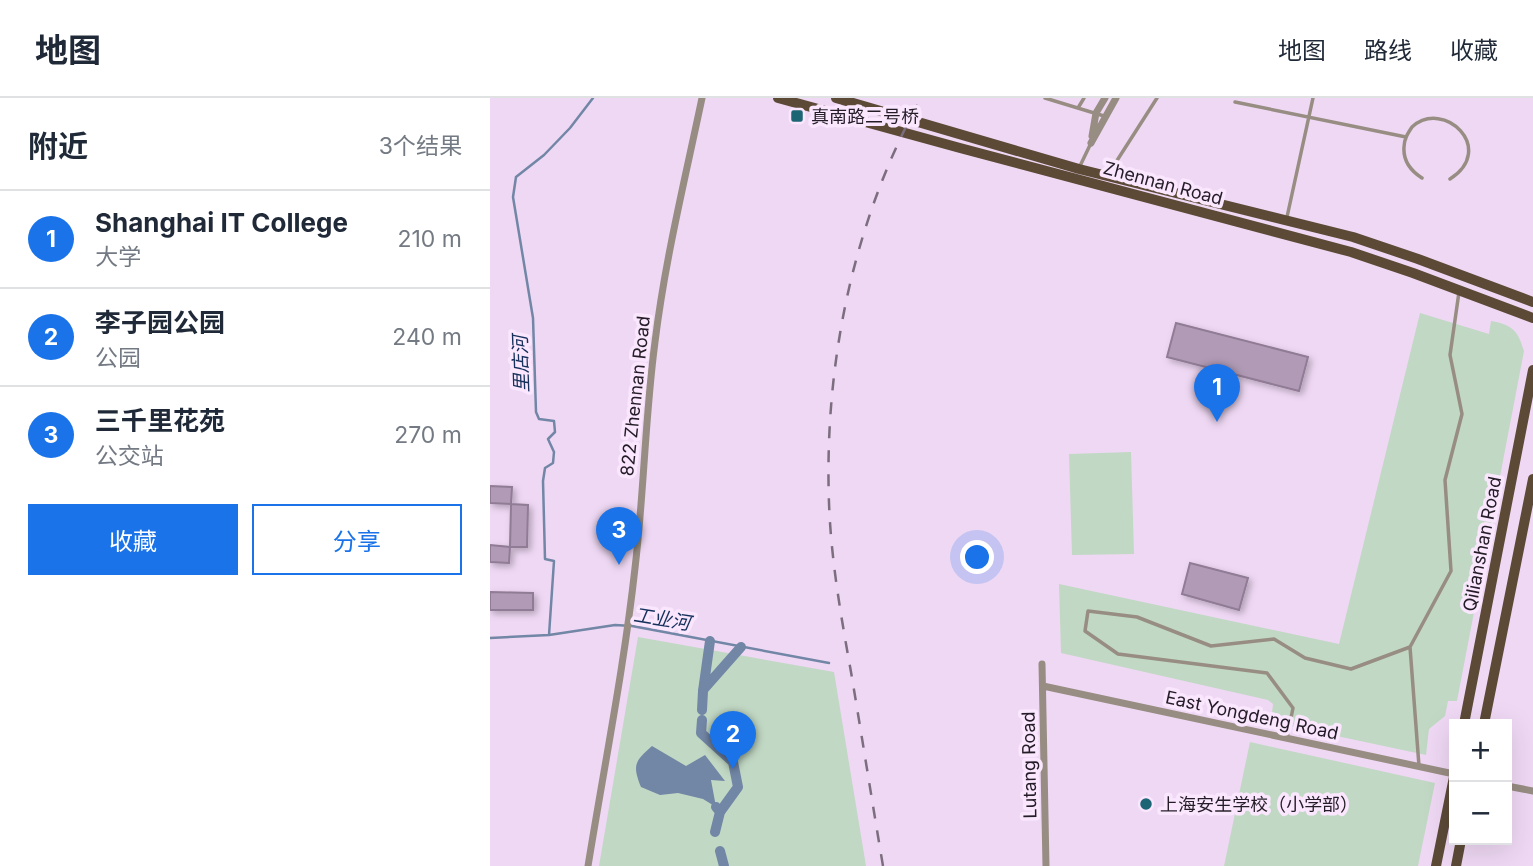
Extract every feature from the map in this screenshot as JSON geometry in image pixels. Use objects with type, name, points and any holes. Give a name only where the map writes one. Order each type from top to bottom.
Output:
[{"type":"main road","name":"Zhennan Road","points":[[778,98],[1077,174],[1287,219],[1405,254],[1533,302]]},
{"type":"main road","name":"Zhennan Road","points":[[836,98],[1077,174]]},
{"type":"main road","name":"Zhennan Road","points":[[1104,180],[1351,252],[1533,318]]},
{"type":"main road","name":"Qilianshan Road","points":[[1466,719],[1533,370]]},
{"type":"main road","points":[[1485,719],[1533,478]]},
{"type":"main road","points":[[1436,866],[1453,782]]},
{"type":"main road","points":[[1456,866],[1460,845]]},
{"type":"street","name":"822 Zhennan Road","points":[[587,866],[627,633],[640,525],[648,400],[655,341],[667,265],[702,98]]},
{"type":"street","points":[[1091,143],[1096,113],[1105,98]]},
{"type":"street","points":[[1091,143],[1116,98]]},
{"type":"street","name":"Lutang Road","points":[[1042,664],[1046,866]]},
{"type":"street","name":"East Yongdeng Road","points":[[1043,686],[1449,775]]},
{"type":"street","points":[[1512,787],[1533,791]]},
{"type":"lane","points":[[1045,98],[1104,116]]},
{"type":"lane","points":[[1078,108],[1084,98]]},
{"type":"lane","points":[[1104,180],[1157,98]]},
{"type":"lane","points":[[1287,219],[1313,98]]},
{"type":"lane","points":[[1235,102],[1406,137]]},
{"type":"lane","points":[[1422,178],[1409,168],[1406,161],[1406,137],[1417,123],[1434,117],[1451,120],[1459,126],[1468,141],[1467,159],[1457,174],[1450,178]]},
{"type":"lane","points":[[1077,174],[1091,143]]},
{"type":"lane","points":[[1419,767],[1410,647],[1451,571],[1445,480],[1462,414],[1450,355],[1459,290]]},
{"type":"lane","points":[[1287,738],[1293,708],[1267,673],[1118,654],[1085,631],[1088,611],[1138,617],[1211,646],[1274,639],[1305,658],[1351,669],[1410,647]]},
{"type":"green space","points":[[1420,313],[1489,334],[1491,321],[1505,325],[1517,334],[1524,351],[1457,701],[1448,701],[1445,716],[1429,729],[1426,755],[1271,722],[1273,704],[1268,700],[1061,653],[1059,584],[1339,644]]},
{"type":"green space","points":[[1131,452],[1134,554],[1072,555],[1069,454]]},
{"type":"green space","points":[[638,637],[834,672],[866,866],[599,866]]},
{"type":"green space","points":[[1250,742],[1435,783],[1418,866],[1224,866]]},
{"type":"water","points":[[652,746],[686,766],[705,755],[725,781],[711,780],[716,807],[703,799],[678,793],[660,795],[641,787],[637,764]]},
{"type":"building","points":[[1176,323],[1308,357],[1299,391],[1167,357]]},
{"type":"building","points":[[490,486],[512,487],[511,504],[490,503]]},
{"type":"building","points":[[511,504],[528,505],[527,547],[510,547]]},
{"type":"building","points":[[490,545],[510,547],[509,563],[490,562]]},
{"type":"building","points":[[1190,563],[1248,578],[1239,610],[1182,594]]},
{"type":"building","points":[[490,592],[533,593],[533,610],[490,610]]},
{"type":"waterway","name":"里店河","points":[[549,635],[554,561],[545,559],[543,481],[545,468],[553,463],[554,452],[548,439],[555,432],[554,421],[539,419],[536,412],[533,318],[513,197],[516,177],[544,155],[570,128],[593,98]]},
{"type":"waterway","name":"工业河","points":[[490,638],[549,635],[615,625],[632,626],[829,663]]},
{"type":"waterway","points":[[702,710],[710,641]]},
{"type":"waterway","points":[[703,690],[741,647]]},
{"type":"waterway","points":[[702,720],[701,733],[733,762],[738,787],[720,812],[716,807]]},
{"type":"waterway","points":[[715,832],[720,812]]},
{"type":"waterway","points":[[720,851],[724,866]]},
{"type":"railway","points":[[883,866],[834,567],[829,503],[829,451],[838,346],[861,244],[897,145],[921,98]]},
{"type":"place","name":"真南路二号桥","points":[[797,116]]},
{"type":"place","name":"Shanghai IT College","points":[[1217,422]]},
{"type":"place","name":"三千里花苑","points":[[619,565]]},
{"type":"place","name":"李子园公园","points":[[733,769]]},
{"type":"place","name":"上海安生学校（小学部）","points":[[1146,804]]}]
